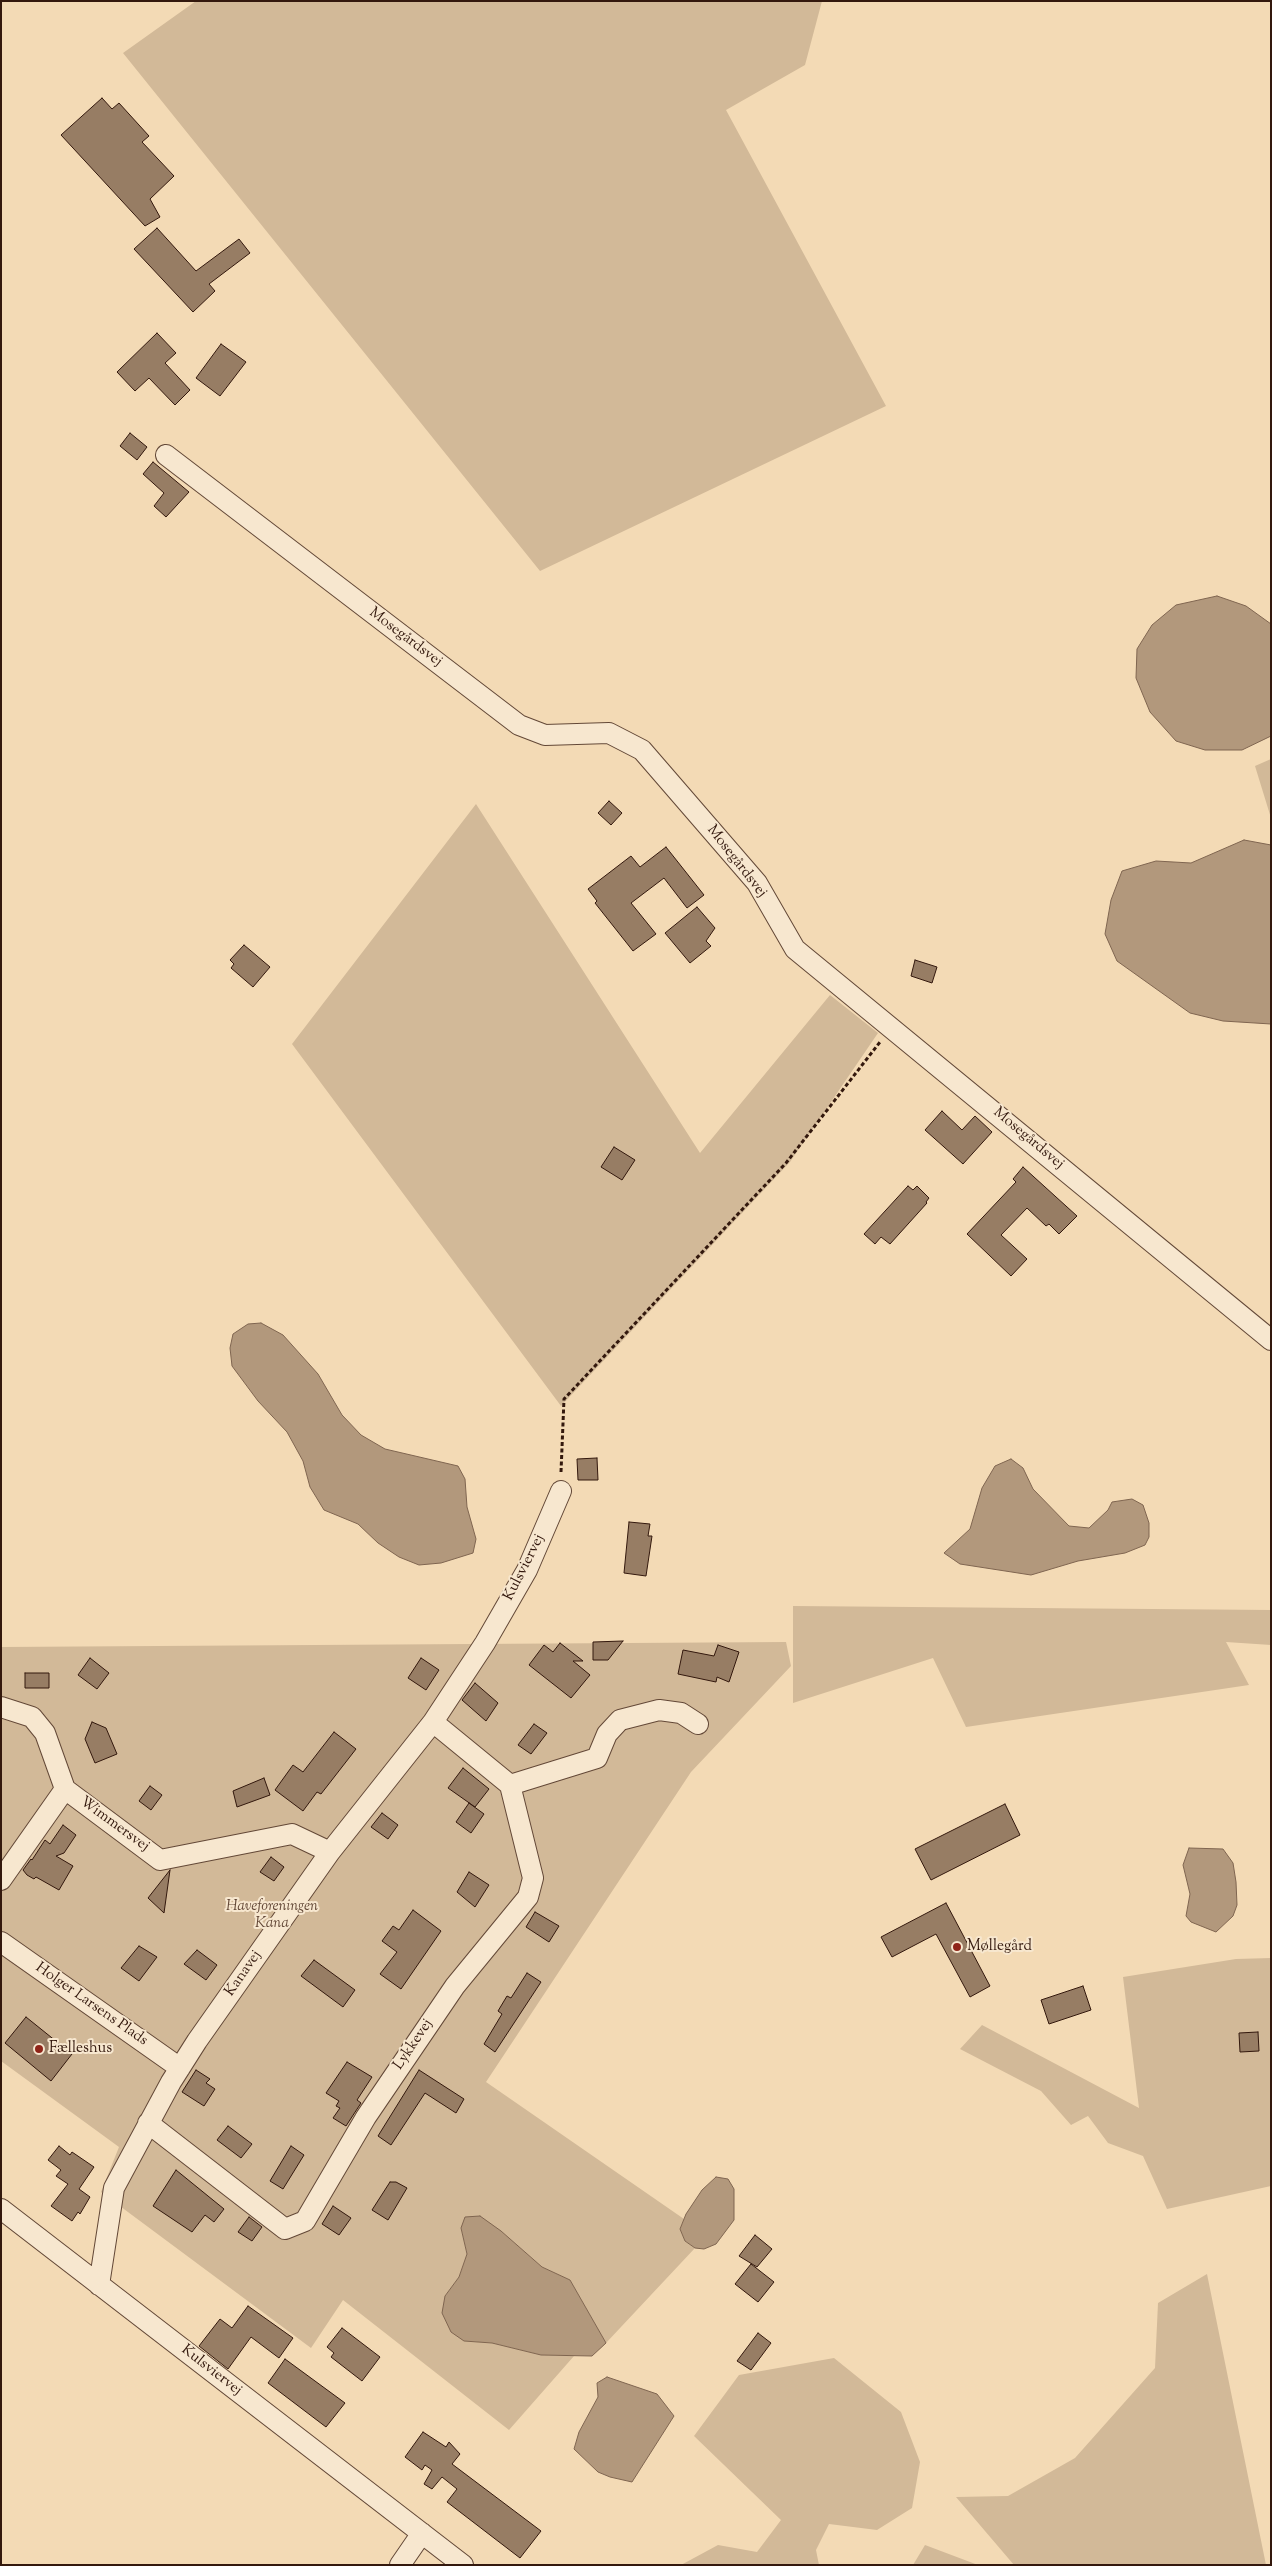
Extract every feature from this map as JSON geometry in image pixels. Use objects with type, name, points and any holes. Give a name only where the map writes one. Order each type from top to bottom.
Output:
[{"type":"street","name":"Mosegårdsvej","points":[[166,455],[519,725],[545,735],[609,733],[642,750],[757,884],[795,949],[1271,1340]]},
{"type":"street","name":"Kulsviervej","points":[[485,1643],[527,1570],[561,1491]]},
{"type":"street","name":"Kanavej","points":[[99,2285],[114,2188],[148,2123],[180,2068],[330,1852],[433,1722],[485,1643]]},
{"type":"street","name":"Wimmersvej","points":[[1,1707],[32,1717],[45,1733],[65,1790],[160,1860],[292,1834],[330,1852]]},
{"type":"street","points":[[433,1722],[510,1785],[597,1758],[607,1734],[620,1720],[659,1710],[681,1713],[698,1724]]},
{"type":"street","name":"Lykkevej","points":[[148,2123],[285,2230],[305,2221],[366,2117],[454,1986],[528,1897],[533,1878],[510,1785]]},
{"type":"street","points":[[1,1880],[65,1790]]},
{"type":"street","name":"Holger Larsens Plads","points":[[1,1942],[180,2068]]},
{"type":"street","name":"Kulsviervej","points":[[1,2209],[463,2565]]},
{"type":"street","points":[[400,2565],[422,2533]]},
{"type":"path","points":[[561,1491],[564,1400],[786,1163],[892,1027]]},
{"type":"green space","points":[[196,1],[822,1],[805,65],[726,110],[886,406],[540,571],[123,53]]},
{"type":"green space","points":[[1271,759],[1271,818],[1255,766]]},
{"type":"green space","points":[[476,804],[700,1153],[830,995],[878,1033],[790,1162],[561,1406],[292,1044]]},
{"type":"green space","points":[[793,1606],[1271,1610],[1271,1645],[1226,1642],[1249,1685],[966,1727],[933,1658],[793,1703]]},
{"type":"green space","name":"Haveforeningen Kana","points":[[786,1642],[791,1666],[691,1772],[486,2082],[684,2219],[680,2229],[685,2241],[695,2248],[606,2343],[570,2280],[542,2267],[501,2231],[461,2228],[467,2254],[459,2277],[445,2296],[464,2341],[492,2343],[541,2355],[574,2356],[509,2430],[343,2300],[311,2348],[101,2192],[119,2147],[1,2061],[1,1647]]},
{"type":"green space","points":[[1271,1958],[1271,2186],[1167,2209],[1143,2156],[1108,2143],[1088,2116],[1071,2125],[1041,2091],[960,2049],[982,2025],[1139,2108],[1123,1977],[1236,1959]]},
{"type":"green space","points":[[1207,2274],[1266,2565],[1014,2565],[956,2497],[1008,2496],[1075,2458],[1155,2368],[1158,2303]]},
{"type":"green space","points":[[834,2358],[901,2412],[920,2462],[912,2508],[877,2530],[829,2524],[816,2550],[819,2565],[681,2565],[718,2545],[757,2552],[781,2520],[694,2436],[739,2375]]},
{"type":"green space","points":[[925,2545],[978,2565],[913,2565]]},
{"type":"shaded area","points":[[1217,596],[1246,606],[1271,624],[1271,736],[1242,750],[1205,750],[1176,741],[1150,712],[1136,678],[1137,649],[1152,625],[1176,605]]},
{"type":"shaded area","points":[[1244,840],[1271,845],[1271,1024],[1223,1021],[1190,1013],[1117,961],[1105,934],[1111,900],[1122,871],[1156,861],[1191,863]]},
{"type":"shaded area","points":[[261,1323],[283,1335],[318,1374],[342,1415],[361,1435],[385,1449],[458,1466],[465,1479],[467,1507],[476,1539],[473,1553],[441,1563],[419,1565],[399,1557],[378,1543],[358,1524],[324,1510],[310,1487],[303,1461],[287,1432],[258,1401],[232,1366],[230,1348],[233,1334],[248,1324]]},
{"type":"shaded area","points":[[1011,1459],[1023,1468],[1033,1489],[1069,1526],[1089,1528],[1108,1510],[1112,1502],[1132,1499],[1143,1505],[1149,1523],[1149,1537],[1145,1545],[1125,1553],[1078,1561],[1031,1575],[960,1564],[944,1553],[970,1529],[982,1488],[995,1466]]},
{"type":"shaded area","points":[[1189,1848],[1223,1849],[1233,1863],[1237,1905],[1233,1916],[1216,1932],[1191,1922],[1186,1916],[1190,1894],[1183,1865]]},
{"type":"shaded area","points":[[716,2177],[728,2179],[734,2189],[734,2220],[716,2244],[704,2249],[695,2248],[685,2241],[680,2229],[686,2214],[702,2190]]},
{"type":"shaded area","points":[[480,2216],[501,2231],[542,2267],[570,2280],[606,2343],[592,2356],[541,2355],[492,2343],[464,2341],[451,2332],[442,2313],[445,2296],[459,2277],[467,2254],[461,2228],[465,2217]]},
{"type":"shaded area","points":[[607,2377],[657,2394],[674,2416],[632,2482],[598,2472],[574,2449],[579,2432],[598,2397],[597,2383]]},
{"type":"building","points":[[102,98],[112,109],[119,103],[149,136],[142,142],[174,176],[150,199],[160,217],[145,226],[61,135]]},
{"type":"building","points":[[157,228],[196,271],[239,239],[250,253],[209,284],[215,291],[193,312],[134,249]]},
{"type":"building","points":[[157,333],[176,353],[165,363],[190,390],[175,405],[149,378],[135,391],[117,372]]},
{"type":"building","points":[[221,344],[246,362],[220,396],[196,378]]},
{"type":"building","points":[[130,433],[147,447],[137,460],[120,446]]},
{"type":"building","points":[[153,462],[189,492],[166,517],[154,506],[164,493],[143,474]]},
{"type":"building","points":[[609,801],[622,813],[611,825],[598,813]]},
{"type":"building","points":[[666,847],[704,895],[687,908],[664,878],[631,903],[656,934],[633,951],[595,903],[597,901],[588,889],[631,856],[640,867]]},
{"type":"building","points":[[697,907],[715,928],[706,941],[711,946],[690,963],[665,933]]},
{"type":"building","points":[[244,945],[270,967],[253,987],[231,968],[234,964],[230,960]]},
{"type":"building","points":[[915,960],[937,967],[932,983],[911,976]]},
{"type":"building","points":[[942,1111],[962,1130],[975,1116],[992,1132],[963,1164],[925,1130]]},
{"type":"building","points":[[614,1147],[635,1160],[622,1180],[601,1167]]},
{"type":"building","points":[[1023,1167],[1077,1216],[1059,1234],[1049,1224],[1046,1226],[1027,1208],[1001,1235],[1027,1259],[1011,1276],[967,1234],[1016,1182],[1013,1179]]},
{"type":"building","points":[[908,1186],[913,1190],[917,1186],[929,1198],[927,1203],[890,1244],[881,1237],[875,1244],[864,1234]]},
{"type":"building","points":[[597,1458],[598,1480],[578,1480],[577,1459]]},
{"type":"building","points":[[629,1522],[650,1524],[648,1536],[652,1536],[646,1576],[624,1573]]},
{"type":"building","points":[[623,1641],[608,1660],[593,1660],[593,1642]]},
{"type":"building","points":[[560,1643],[583,1661],[573,1661],[590,1675],[571,1698],[529,1665],[544,1645],[553,1652]]},
{"type":"building","points":[[718,1645],[739,1652],[729,1682],[717,1677],[716,1682],[678,1674],[683,1650],[714,1656]]},
{"type":"building","points":[[90,1658],[109,1673],[97,1689],[78,1675]]},
{"type":"building","points":[[421,1658],[439,1670],[426,1690],[408,1678]]},
{"type":"building","points":[[25,1673],[49,1673],[49,1688],[25,1688]]},
{"type":"building","points":[[475,1683],[498,1703],[486,1721],[462,1700]]},
{"type":"building","points":[[92,1722],[106,1728],[117,1754],[95,1763],[85,1739]]},
{"type":"building","points":[[534,1724],[547,1733],[531,1754],[518,1745]]},
{"type":"building","points":[[334,1732],[356,1749],[321,1794],[317,1792],[303,1811],[275,1790],[293,1765],[303,1772]]},
{"type":"building","points":[[463,1768],[489,1789],[475,1807],[448,1788]]},
{"type":"building","points":[[264,1778],[270,1795],[237,1807],[233,1791]]},
{"type":"building","points":[[150,1786],[162,1795],[151,1810],[139,1801]]},
{"type":"building","points":[[469,1803],[484,1814],[471,1833],[456,1822]]},
{"type":"building","points":[[1005,1804],[1020,1835],[931,1880],[915,1849]]},
{"type":"building","points":[[382,1813],[398,1825],[388,1839],[371,1827]]},
{"type":"building","points":[[63,1825],[76,1835],[64,1853],[56,1856],[73,1866],[59,1890],[36,1877],[34,1879],[23,1870],[45,1840],[50,1844]]},
{"type":"building","points":[[271,1857],[284,1867],[274,1881],[260,1872]]},
{"type":"building","points":[[170,1870],[164,1913],[148,1898]]},
{"type":"building","points":[[469,1872],[489,1885],[475,1907],[457,1892]]},
{"type":"building","name":"Møllegård","points":[[946,1903],[990,1986],[970,1997],[936,1934],[892,1957],[881,1937]]},
{"type":"building","points":[[413,1910],[441,1931],[401,1989],[380,1974],[397,1952],[382,1941],[393,1926],[399,1930]]},
{"type":"building","points":[[535,1912],[559,1926],[549,1942],[526,1927]]},
{"type":"building","points":[[139,1946],[157,1957],[139,1981],[121,1968]]},
{"type":"building","points":[[197,1950],[217,1965],[206,1980],[184,1964]]},
{"type":"building","points":[[314,1960],[355,1990],[343,2007],[301,1976]]},
{"type":"building","points":[[527,1973],[541,1982],[495,2052],[484,2044],[502,2014],[498,2011],[507,1996],[511,1998]]},
{"type":"building","points":[[1083,1986],[1091,2010],[1049,2024],[1041,2000]]},
{"type":"building","name":"Fælleshus","points":[[26,2017],[72,2054],[51,2081],[5,2043]]},
{"type":"building","points":[[1258,2032],[1259,2051],[1240,2052],[1239,2033]]},
{"type":"building","points":[[347,2062],[372,2077],[357,2100],[361,2103],[346,2126],[333,2118],[340,2108],[336,2106],[339,2101],[326,2093]]},
{"type":"building","points":[[196,2070],[210,2079],[206,2083],[215,2089],[204,2106],[182,2092]]},
{"type":"building","points":[[419,2070],[464,2099],[456,2113],[425,2093],[391,2145],[378,2136]]},
{"type":"building","points":[[228,2126],[252,2144],[241,2158],[217,2140]]},
{"type":"building","points":[[59,2146],[70,2155],[72,2152],[94,2167],[79,2189],[90,2197],[80,2214],[78,2212],[72,2221],[51,2206],[68,2184],[56,2176],[61,2170],[48,2160]]},
{"type":"building","points":[[291,2146],[304,2155],[283,2189],[270,2181]]},
{"type":"building","points":[[176,2170],[224,2209],[214,2222],[205,2215],[192,2232],[153,2206]]},
{"type":"building","points":[[390,2182],[396,2182],[407,2188],[388,2220],[372,2210]]},
{"type":"building","points":[[333,2206],[351,2218],[339,2235],[322,2224]]},
{"type":"building","points":[[249,2217],[262,2227],[252,2241],[238,2232]]},
{"type":"building","points":[[755,2235],[772,2249],[757,2267],[739,2256]]},
{"type":"building","points":[[751,2264],[774,2282],[758,2302],[735,2284]]},
{"type":"building","points":[[248,2306],[293,2338],[279,2358],[251,2337],[228,2369],[199,2346],[220,2319],[232,2328]]},
{"type":"building","points":[[342,2328],[380,2357],[362,2381],[331,2357],[334,2353],[327,2347]]},
{"type":"building","points":[[758,2333],[771,2343],[751,2370],[737,2361]]},
{"type":"building","points":[[285,2359],[345,2403],[326,2427],[268,2383]]},
{"type":"building","points":[[423,2432],[446,2447],[449,2442],[460,2454],[452,2464],[541,2531],[520,2558],[447,2502],[457,2489],[442,2477],[432,2489],[424,2484],[432,2470],[425,2465],[422,2470],[405,2457]]},
{"type":"place","name":"Møllegård","points":[[957,1947]]},
{"type":"place","name":"Fælleshus","points":[[39,2049]]}]
